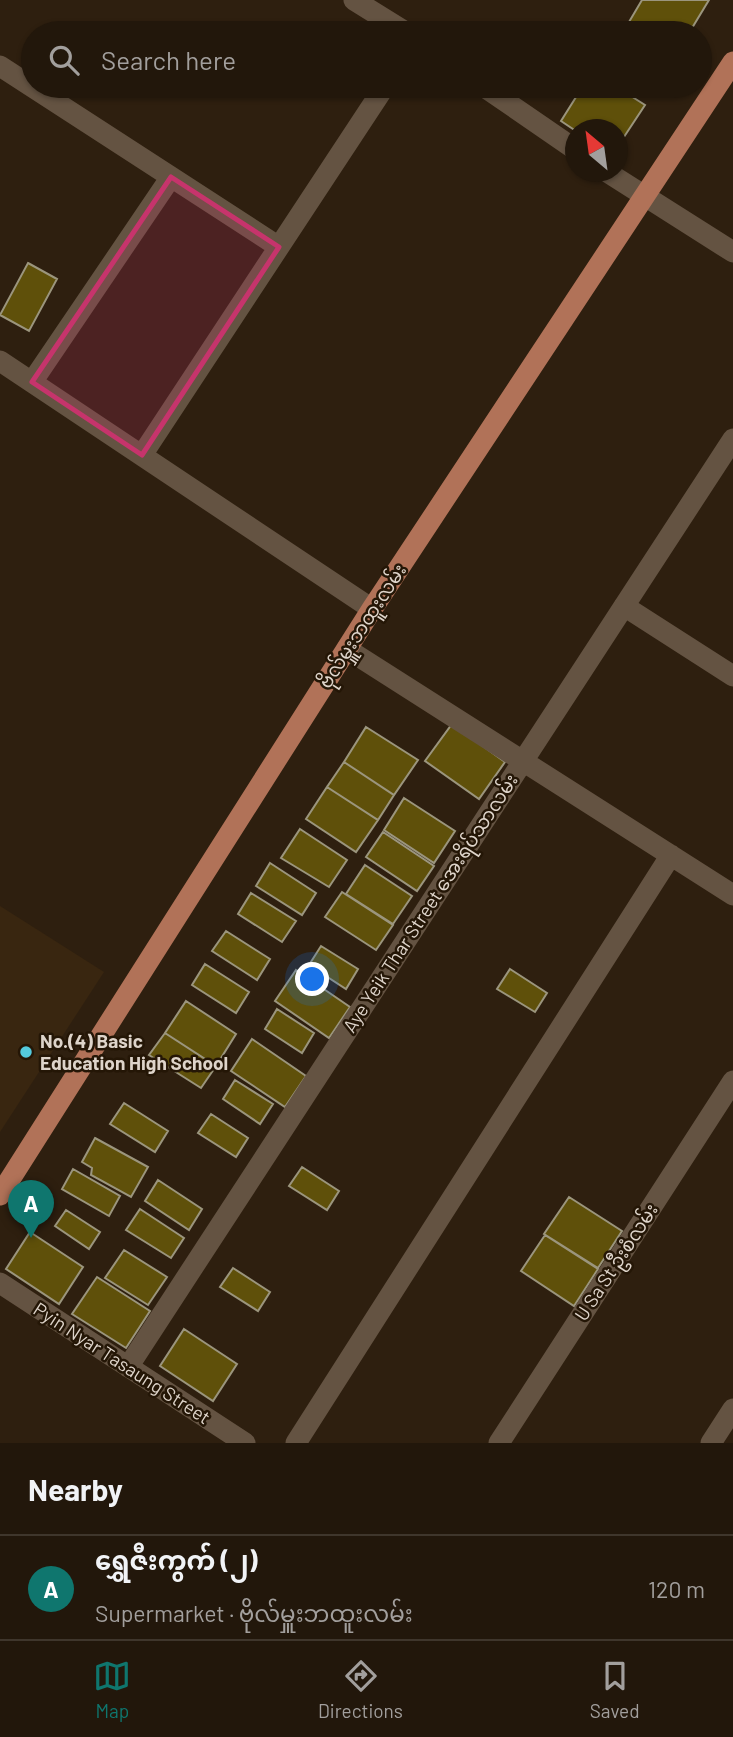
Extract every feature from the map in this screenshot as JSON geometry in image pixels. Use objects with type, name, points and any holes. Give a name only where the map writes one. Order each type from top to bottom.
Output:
[{"type":"main road","name":"ဗိုလ်မှူးဘထူးလမ်း","points":[[712,94],[733,62]]},
{"type":"main road","name":"ဗိုလ်မှူးဘထူးလမ်း","points":[[0,1195],[346,649],[710,98]]},
{"type":"street","points":[[354,0],[388,21]]},
{"type":"street","points":[[0,65],[21,79]]},
{"type":"street","points":[[50,98],[279,247]]},
{"type":"street","points":[[142,455],[377,98]]},
{"type":"street","points":[[500,98],[565,142]]},
{"type":"street","points":[[32,382],[170,177]]},
{"type":"street","points":[[622,182],[733,252]]},
{"type":"street","points":[[0,361],[372,609]]},
{"type":"street","name":"Aye Yeik Thar Street အေးရိပ်သာလမ်း","points":[[128,1367],[624,606],[729,453]]},
{"type":"street","points":[[624,606],[733,676]]},
{"type":"street","points":[[346,649],[733,895]]},
{"type":"street","points":[[296,1443],[671,855]]},
{"type":"street","name":"U Sa St ဦးစံလမ်း","points":[[499,1443],[733,1082]]},
{"type":"street","name":"Pyin Nyar Tasaung Street","points":[[0,1283],[245,1443]]},
{"type":"street","points":[[710,1443],[733,1409]]},
{"type":"highlighted area","points":[[171,177],[279,247],[142,455],[32,382]]},
{"type":"shaded area","name":"No.(4) Basic Education High School","points":[[0,906],[104,972],[0,1132]]},
{"type":"building","points":[[642,0],[709,0],[696,21],[630,21]]},
{"type":"building","points":[[575,98],[634,98],[645,105],[628,131],[628,119],[565,119],[565,124],[561,121]]},
{"type":"building","points":[[28,263],[57,279],[29,331],[0,315]]},
{"type":"building","points":[[452,724],[505,762],[479,799],[425,761]]},
{"type":"building","points":[[366,727],[418,760],[394,795],[344,762]]},
{"type":"building","points":[[344,762],[394,795],[378,820],[327,787]]},
{"type":"building","points":[[327,787],[378,820],[356,852],[306,819]]},
{"type":"building","points":[[404,798],[455,831],[434,863],[384,830]]},
{"type":"building","points":[[300,829],[347,860],[329,887],[281,858]]},
{"type":"building","points":[[383,832],[434,866],[417,891],[366,857]]},
{"type":"building","points":[[270,863],[316,893],[302,915],[256,886]]},
{"type":"building","points":[[365,865],[412,896],[393,924],[346,894]]},
{"type":"building","points":[[342,892],[393,925],[376,950],[325,917]]},
{"type":"building","points":[[251,893],[296,921],[282,942],[238,914]]},
{"type":"building","points":[[226,931],[270,959],[257,980],[212,951]]},
{"type":"building","points":[[321,946],[358,969],[346,989],[309,965]]},
{"type":"building","points":[[205,964],[249,992],[236,1013],[192,985]]},
{"type":"building","points":[[510,969],[547,993],[535,1012],[497,989]]},
{"type":"building","points":[[296,970],[350,1007],[329,1038],[275,1001]]},
{"type":"building","points":[[186,1001],[236,1034],[216,1066],[165,1033]]},
{"type":"building","points":[[277,1009],[314,1033],[302,1053],[265,1029]]},
{"type":"building","points":[[165,1033],[216,1066],[201,1088],[149,1055]]},
{"type":"building","points":[[252,1039],[306,1076],[285,1107],[231,1071]]},
{"type":"building","points":[[235,1080],[273,1104],[260,1124],[223,1099]]},
{"type":"building","points":[[124,1103],[168,1131],[155,1152],[110,1124]]},
{"type":"building","points":[[211,1114],[248,1138],[236,1157],[198,1133]]},
{"type":"building","points":[[95,1138],[148,1167],[131,1197],[91,1175],[92,1168],[82,1162]]},
{"type":"building","points":[[302,1167],[339,1191],[327,1210],[289,1186]]},
{"type":"building","points":[[73,1169],[120,1196],[109,1216],[62,1189]]},
{"type":"building","points":[[158,1180],[202,1209],[189,1230],[145,1201]]},
{"type":"building","points":[[569,1197],[622,1231],[598,1268],[544,1234]]},
{"type":"building","points":[[140,1209],[184,1238],[171,1258],[126,1230]]},
{"type":"building","points":[[66,1210],[100,1232],[89,1249],[55,1226]]},
{"type":"building","points":[[30,1232],[83,1267],[59,1304],[6,1269]]},
{"type":"building","points":[[545,1235],[598,1269],[574,1306],[521,1271]]},
{"type":"building","points":[[124,1250],[167,1277],[148,1305],[105,1278]]},
{"type":"building","points":[[233,1268],[270,1292],[258,1311],[220,1287]]},
{"type":"building","points":[[97,1277],[150,1311],[126,1348],[72,1314]]},
{"type":"building","points":[[184,1329],[237,1364],[213,1401],[160,1366]]},
{"type":"place","name":"No.(4) Basic Education High School","points":[[26,1052]]},
{"type":"place","name":"ရွှေဇီးကွက် (၂)","points":[[31,1238]]}]
